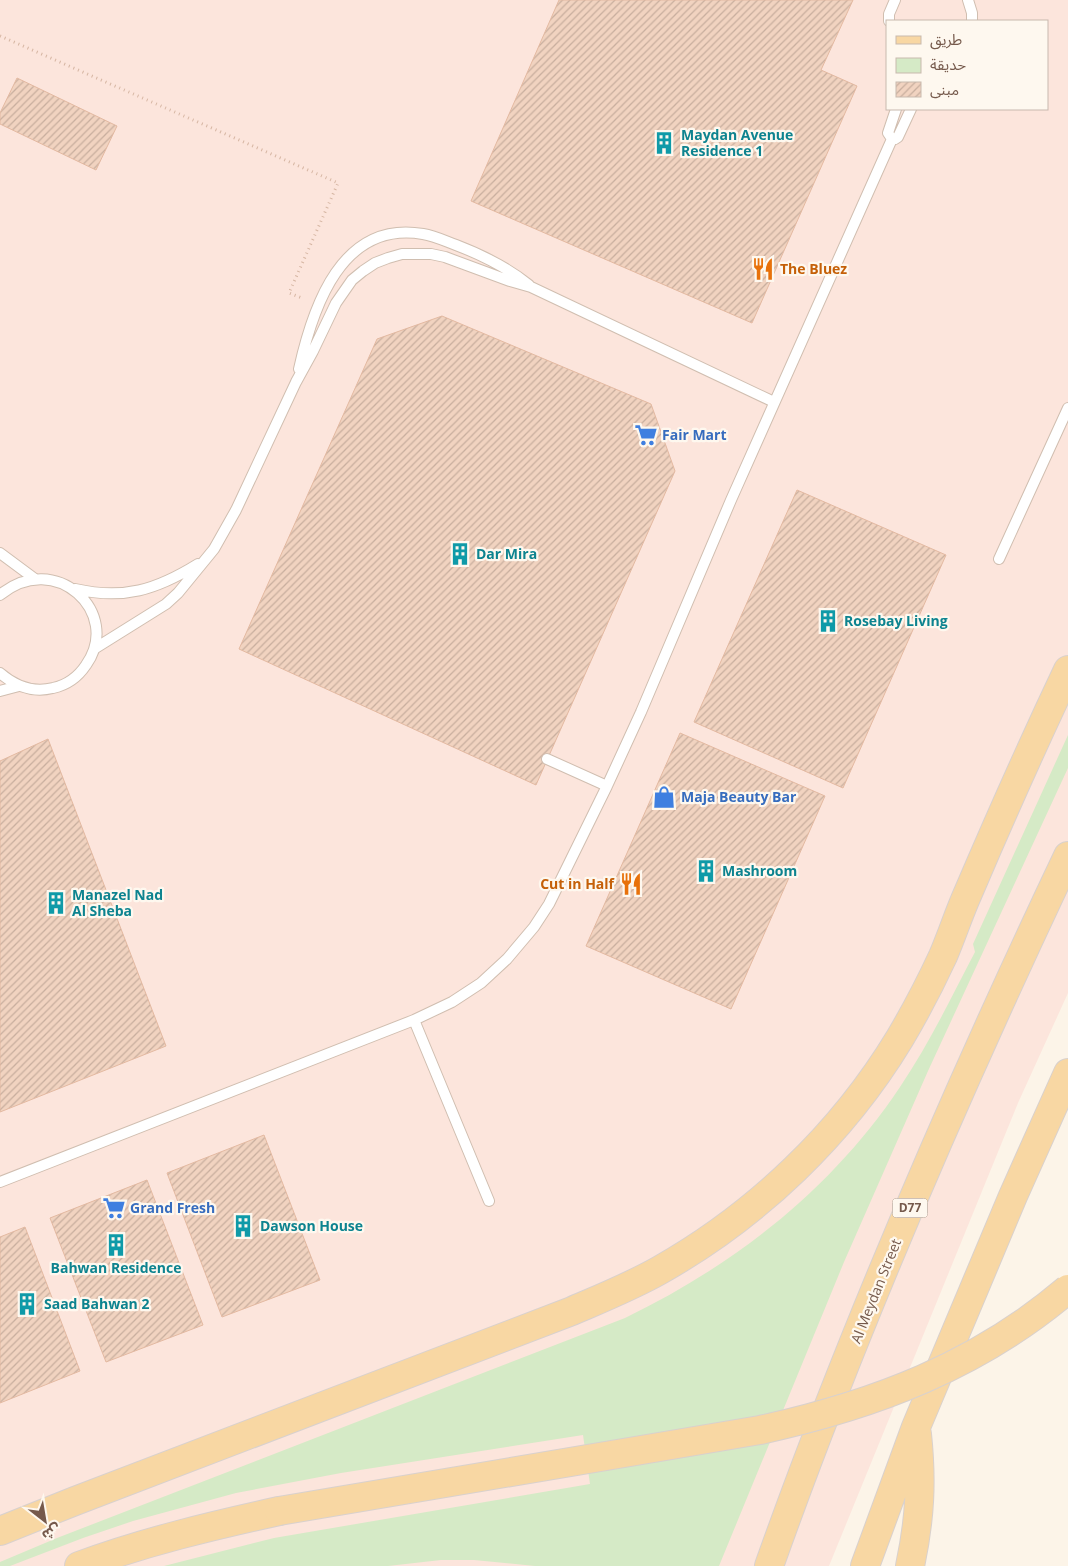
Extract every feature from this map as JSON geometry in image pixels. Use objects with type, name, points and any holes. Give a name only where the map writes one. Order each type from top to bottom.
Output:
[{"type":"main road","points":[[0,1531],[617,1292],[660,1270],[740,1217],[812,1153],[844,1117],[900,1039],[944,954],[961,909],[1020,773],[1068,670]]},
{"type":"main road","name":"Al Meydan Street","points":[[769,1566],[836,1388],[896,1239],[960,1091],[1068,856]]},
{"type":"main road","points":[[865,1566],[916,1427],[1013,1196],[1068,1073]]},
{"type":"main road","points":[[78,1566],[157,1540],[279,1511],[760,1430],[816,1417],[896,1392],[945,1370],[978,1353],[1016,1329],[1068,1289]]},
{"type":"main road","points":[[910,1566],[920,1500],[920,1464],[916,1427]]},
{"type":"lane","points":[[889,20],[894,0]]},
{"type":"lane","points":[[968,0],[972,20]]},
{"type":"lane","points":[[892,139],[888,133],[896,110]]},
{"type":"lane","points":[[892,139],[898,137],[911,110]]},
{"type":"lane","points":[[0,1182],[414,1020],[452,1002],[481,982],[507,959],[534,927],[549,904],[607,786],[774,402],[892,139]]},
{"type":"lane","points":[[296,382],[309,332],[333,276],[343,261],[356,250],[372,241],[388,235],[406,233],[423,234],[438,238],[476,253],[514,273],[532,287]]},
{"type":"lane","points":[[94,648],[166,604],[214,549],[229,525],[296,382],[343,291],[363,271],[382,260],[402,254],[431,254],[532,287],[774,402]]},
{"type":"lane","points":[[999,559],[1068,408]]},
{"type":"lane","points":[[0,553],[34,579]]},
{"type":"lane","points":[[73,589],[105,594],[137,592],[167,582],[203,561]]},
{"type":"lane","points":[[0,595],[9,588],[34,579],[48,579],[61,582],[83,598],[95,622],[96,635],[89,661],[72,680],[61,686],[36,690],[19,686],[0,673]]},
{"type":"lane","points":[[0,691],[19,686]]},
{"type":"lane","points":[[547,759],[607,786]]},
{"type":"lane","points":[[414,1020],[489,1201]]},
{"type":"path","points":[[0,36],[338,183],[289,293],[319,306]]},
{"type":"shaded area","points":[[0,0],[1068,0],[1068,993],[1018,1103],[829,1566],[0,1566]]},
{"type":"green space","points":[[1068,735],[1068,768],[928,1071],[844,1262],[719,1566],[535,1566],[474,1560],[441,1560],[388,1566],[164,1566],[274,1538],[590,1484],[583,1435],[341,1473],[236,1493],[133,1521],[10,1566],[0,1566],[0,1562],[57,1538],[625,1318],[705,1274],[778,1221],[844,1159],[873,1124],[921,1054],[975,952],[973,944]]},
{"type":"building","name":"Maydan Avenue Residence 1","points":[[559,0],[853,0],[821,70],[857,86],[752,323],[471,201]]},
{"type":"building","points":[[17,78],[117,126],[96,170],[0,124],[0,113]]},
{"type":"building","name":"Dar Mira","points":[[442,316],[651,404],[675,471],[536,785],[239,649],[377,339]]},
{"type":"building","name":"Rosebay Living","points":[[797,490],[946,555],[843,788],[694,722]]},
{"type":"building","name":"Mashroom","points":[[680,733],[825,796],[731,1009],[586,946]]},
{"type":"building","name":"Manazel Nad Al Sheba","points":[[48,739],[166,1046],[0,1112],[0,761]]},
{"type":"building","name":"Dawson House","points":[[264,1135],[320,1280],[222,1317],[167,1173]]},
{"type":"building","name":"Bahwan Residence","points":[[147,1180],[203,1325],[106,1362],[50,1218]]},
{"type":"building","name":"Saad Bahwan 2","points":[[25,1227],[80,1371],[0,1403],[0,1237]]},
{"type":"place","name":"Maydan Avenue Residence 1","points":[[664,143]]},
{"type":"place","name":"The Bluez","points":[[763,269]]},
{"type":"place","name":"Fair Mart","points":[[646,435]]},
{"type":"place","name":"Dar Mira","points":[[460,554]]},
{"type":"place","name":"Rosebay Living","points":[[828,621]]},
{"type":"place","name":"Maja Beauty Bar","points":[[664,797]]},
{"type":"place","name":"Mashroom","points":[[706,871]]},
{"type":"place","name":"Cut in Half","points":[[631,884]]},
{"type":"place","name":"Manazel Nad Al Sheba","points":[[56,903]]},
{"type":"place","name":"Grand Fresh","points":[[114,1208]]},
{"type":"place","name":"Dawson House","points":[[243,1226]]},
{"type":"place","name":"Bahwan Residence","points":[[116,1245]]},
{"type":"place","name":"Saad Bahwan 2","points":[[27,1304]]}]
